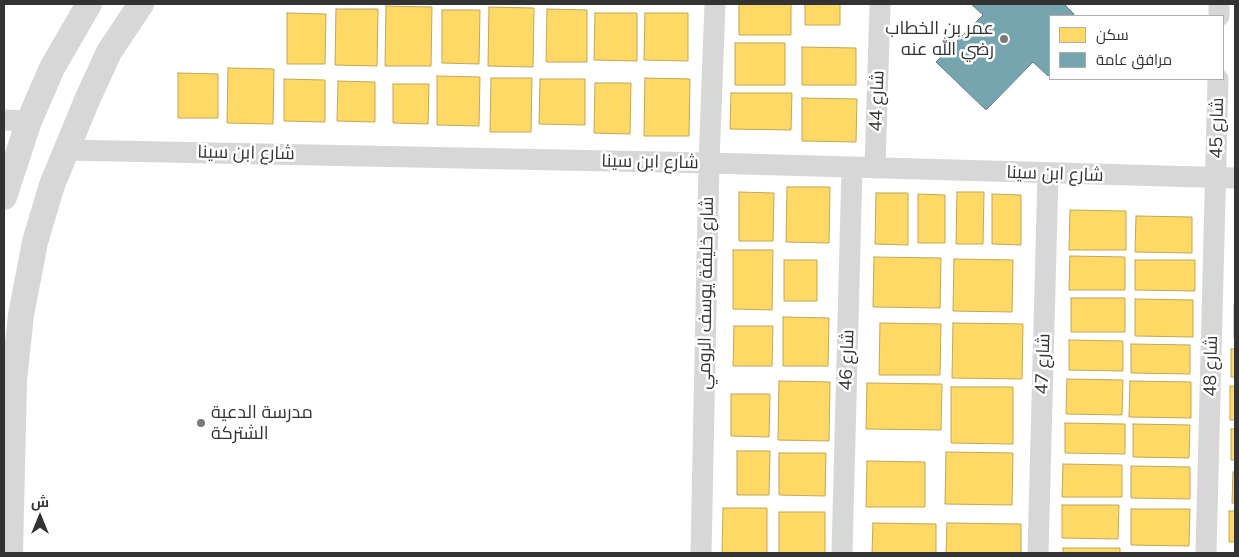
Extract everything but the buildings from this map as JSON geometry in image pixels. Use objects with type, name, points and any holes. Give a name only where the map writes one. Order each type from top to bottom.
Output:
[{"type":"street","points":[[4,197],[16,120],[52,68],[89,4]]},
{"type":"street","points":[[10,553],[8,420],[27,276],[42,214],[66,150],[109,52],[141,4]]},
{"type":"street","name":"شارع خليفة يوسف الرومي","points":[[701,553],[709,164],[715,4]]},
{"type":"street","name":"شارع 44","points":[[875,168],[880,4]]},
{"type":"street","name":"شارع 45","points":[[1218,80],[1226,178]]},
{"type":"street","name":"شارع ابن سينا","points":[[66,150],[875,168],[1226,178]]},
{"type":"street","name":"شارع 46","points":[[842,553],[852,168]]},
{"type":"street","name":"شارع 47","points":[[1038,553],[1048,174]]},
{"type":"street","name":"شارع 48","points":[[1206,553],[1226,178]]},
{"type":"place","name":"عمر بن الخطاب رضي الله عنه","points":[[1004,39]]},
{"type":"place","name":"مدرسة الدعية الشتركة","points":[[201,423]]}]
